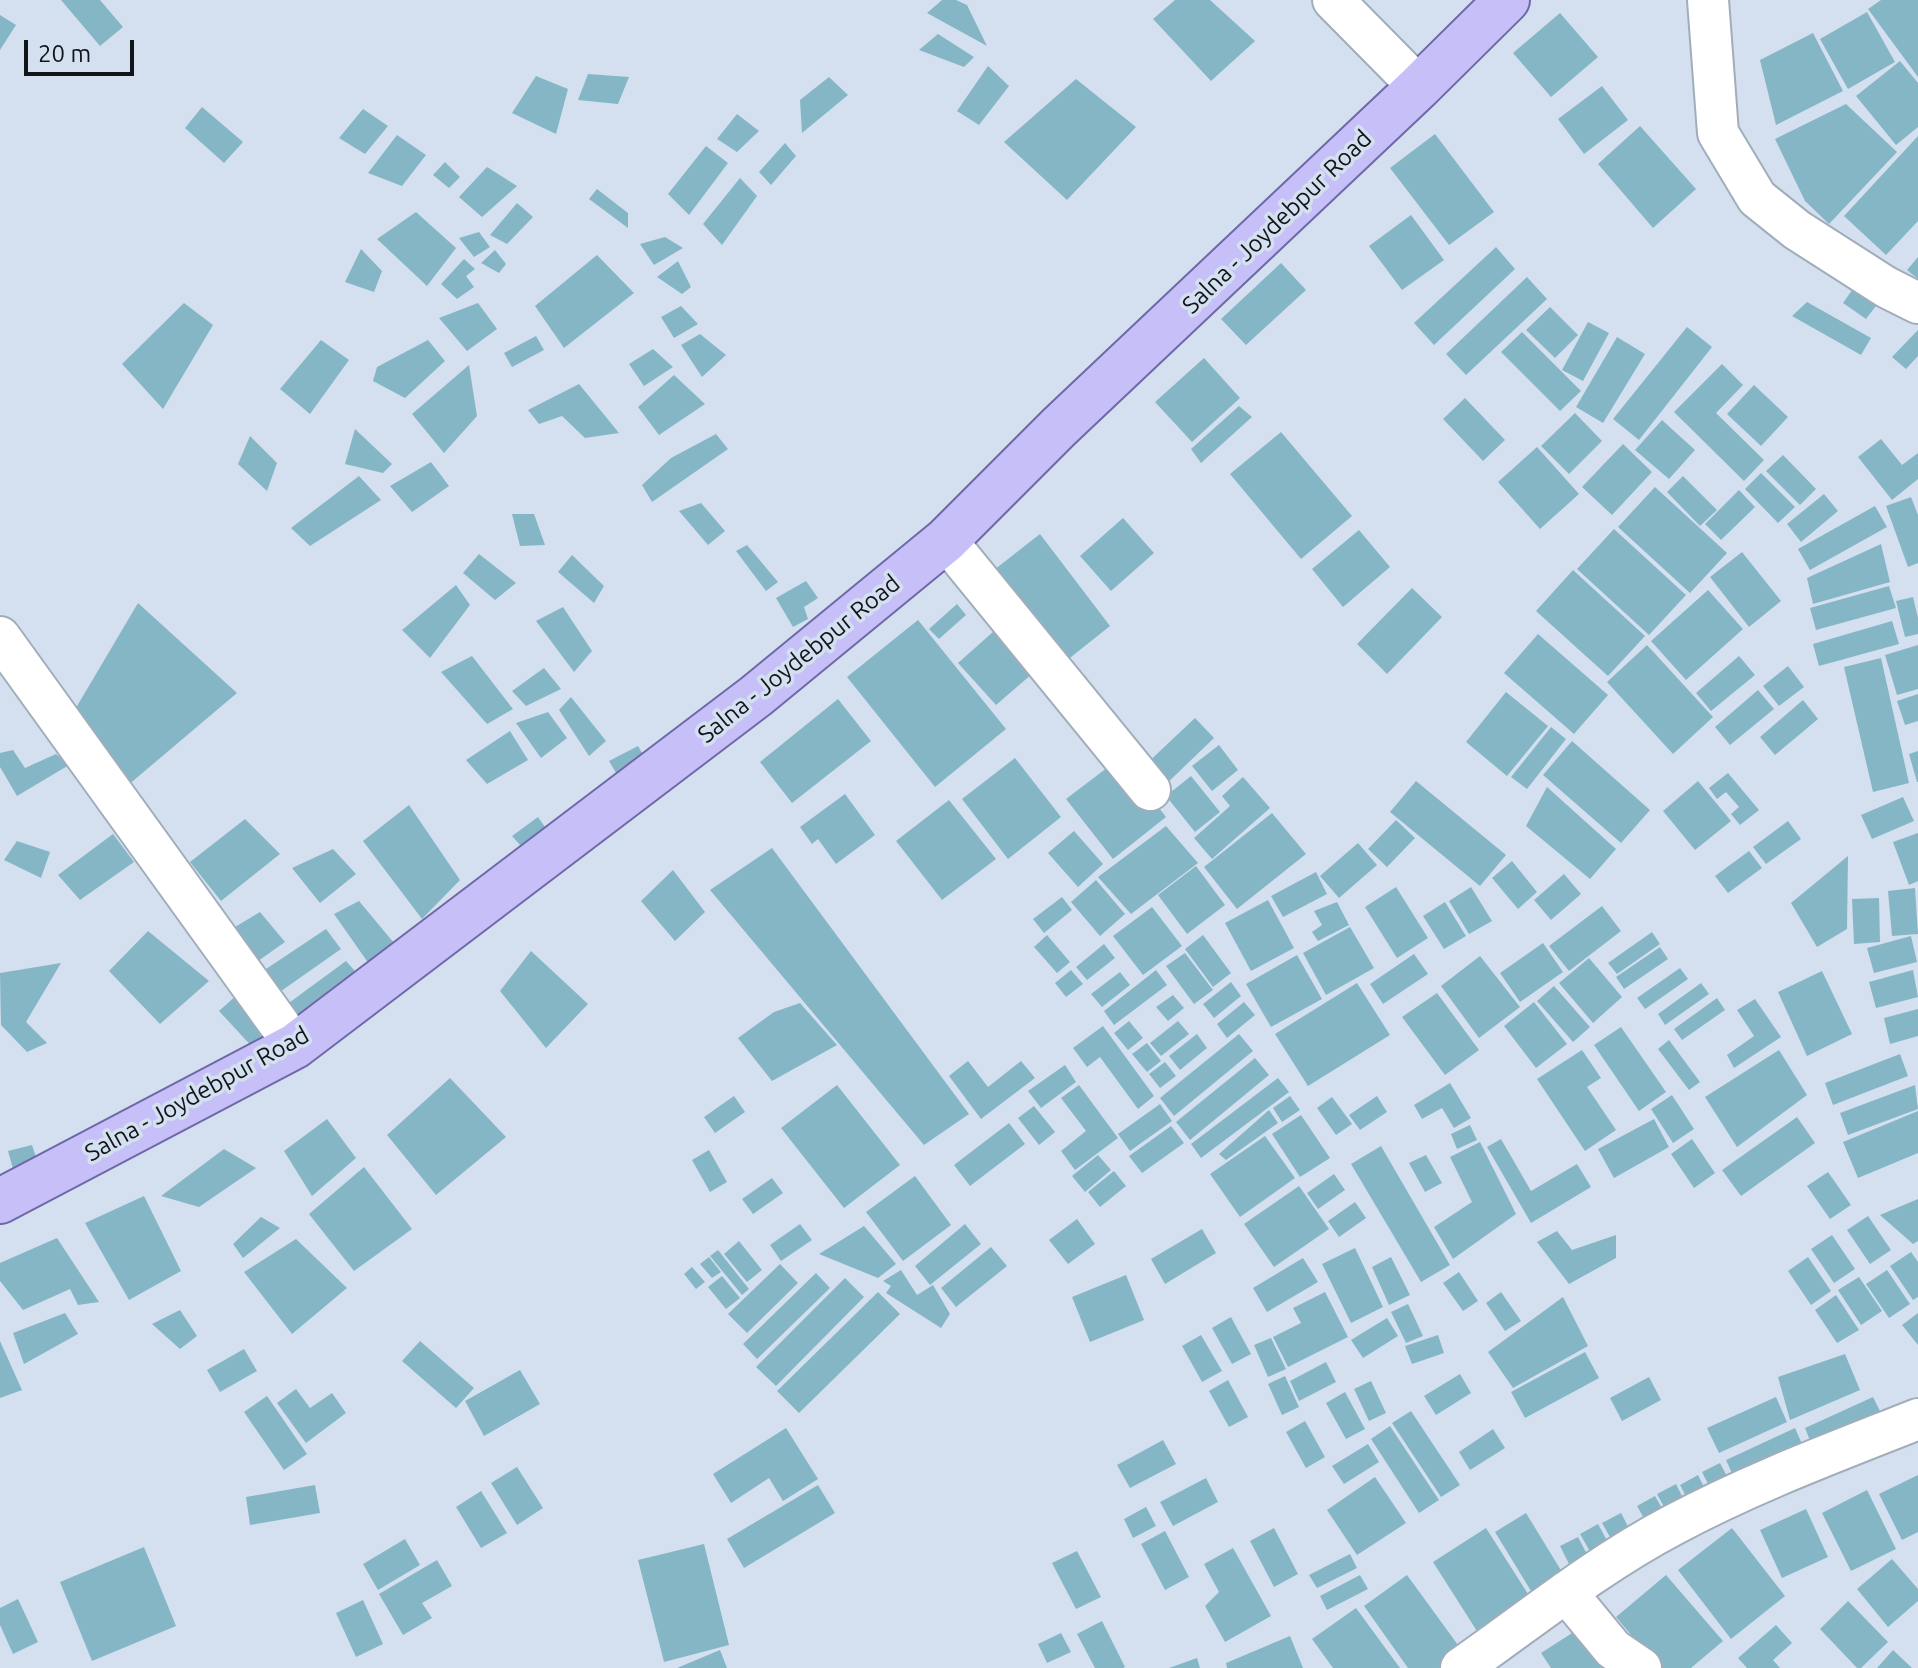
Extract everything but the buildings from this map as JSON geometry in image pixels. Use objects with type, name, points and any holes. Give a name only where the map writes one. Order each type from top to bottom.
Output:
[{"type":"main road","name":"Salna - Joydebpur Road","points":[[0,1201],[295,1046],[756,696],[946,540],[1059,427],[1507,0]]},
{"type":"street","points":[[1333,0],[1419,87]]},
{"type":"street","points":[[1708,0],[1718,133],[1757,198],[1797,230],[1886,287],[1918,303]]},
{"type":"street","points":[[946,540],[1150,790]]},
{"type":"street","points":[[0,637],[295,1046]]},
{"type":"street","points":[[1461,1668],[1592,1573],[1672,1526],[1741,1491],[1918,1419]]},
{"type":"street","points":[[1566,1592],[1613,1649],[1641,1668]]}]
